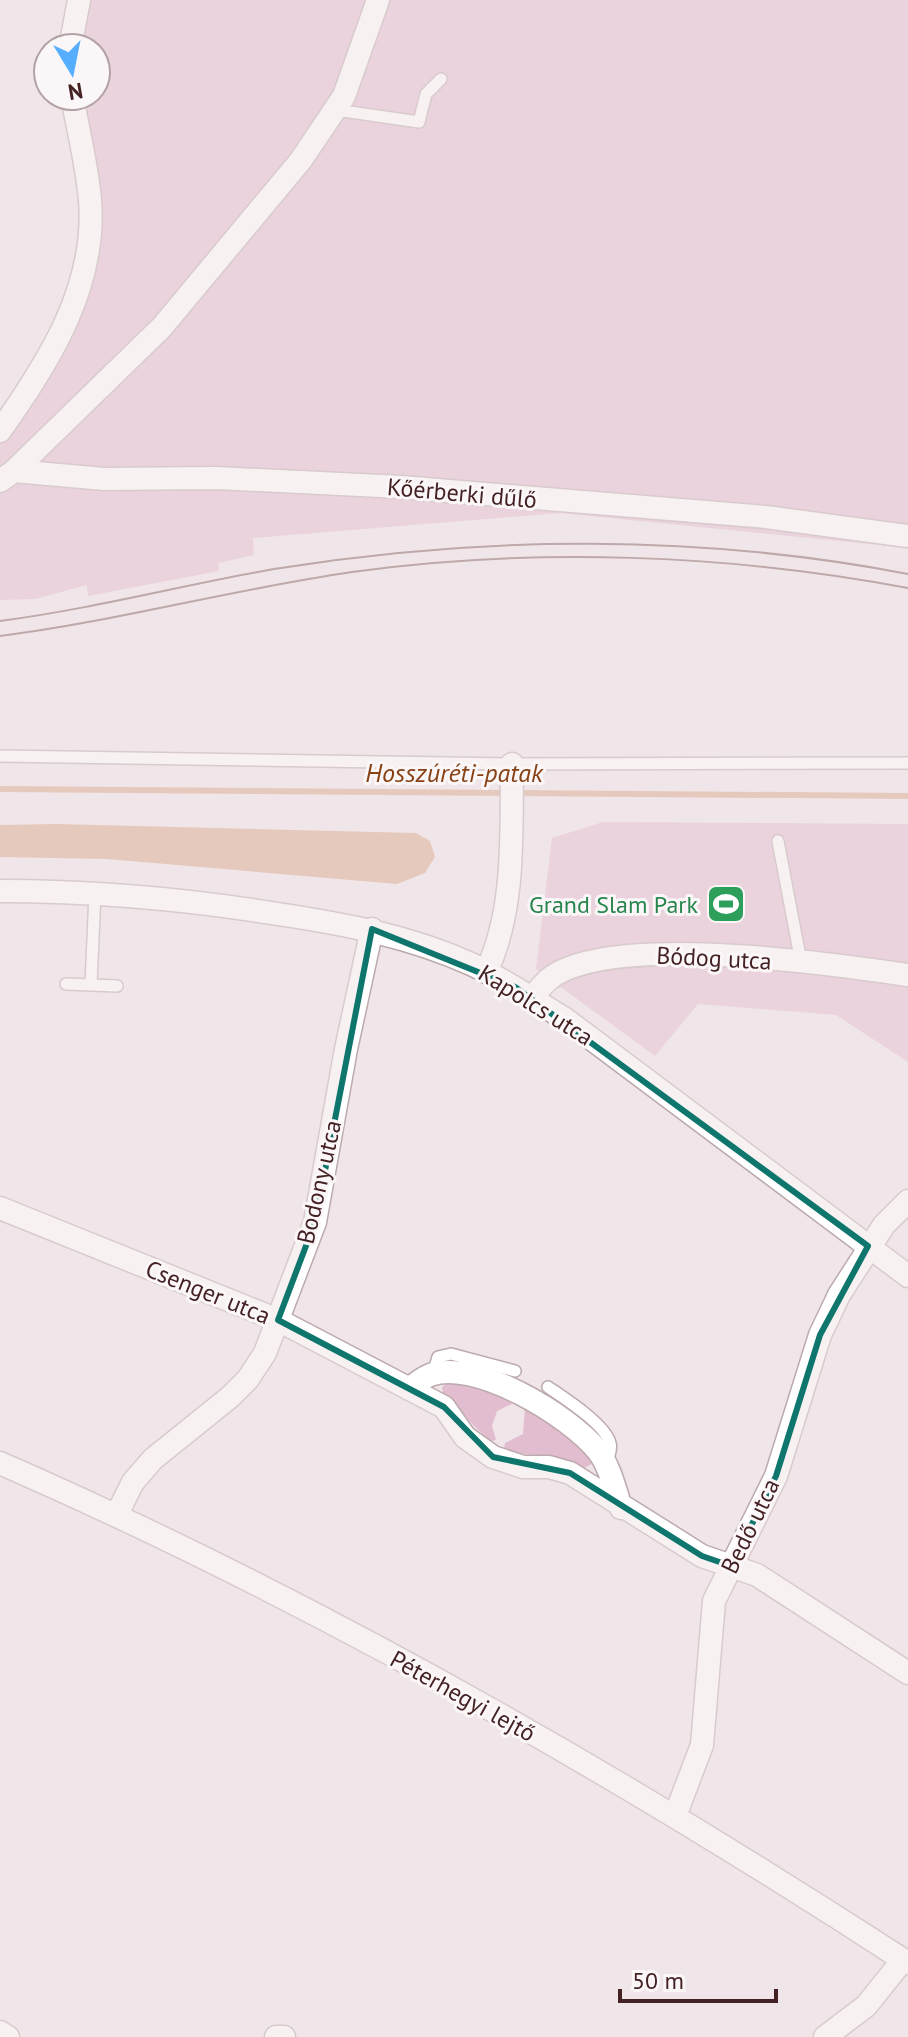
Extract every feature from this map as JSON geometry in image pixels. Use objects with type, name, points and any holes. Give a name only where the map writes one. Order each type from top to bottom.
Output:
[{"type":"street","points":[[73,32],[79,0]]},
{"type":"street","name":"Kőérberki dűlő","points":[[7,476],[162,327],[301,160],[336,110],[356,69],[378,0]]},
{"type":"street","points":[[0,431],[32,385],[54,345],[84,274],[90,201],[75,112]]},
{"type":"street","name":"Kőérberki dűlő","points":[[7,476],[216,478],[401,487],[766,517],[908,536]]},
{"type":"street","points":[[486,972],[499,947],[505,919],[512,771]]},
{"type":"street","name":"Kapolcs utca","points":[[0,891],[95,893],[234,906],[372,929],[486,972],[565,1019],[908,1276]]},
{"type":"street","name":"Bodony utca","points":[[117,1514],[133,1482],[153,1459],[248,1379],[265,1353],[315,1222],[346,1049],[372,929]]},
{"type":"street","name":"Bódog utca","points":[[532,998],[549,978],[574,967],[615,957],[669,954],[801,962],[908,975]]},
{"type":"street","name":"Bedő utca","points":[[675,1816],[702,1745],[714,1601],[776,1476],[820,1335],[868,1246],[908,1201]]},
{"type":"street","name":"Csenger utca","points":[[0,1208],[278,1320],[444,1407],[465,1437],[493,1457],[523,1467],[549,1467],[570,1473],[621,1508],[702,1556],[757,1575],[908,1673]]},
{"type":"street","points":[[409,1389],[433,1374],[445,1372],[484,1379],[532,1399],[578,1432],[600,1453],[621,1508]]},
{"type":"street","name":"Péterhegyi lejtő","points":[[0,1463],[117,1514],[368,1643],[675,1816],[906,1962]]},
{"type":"street","points":[[825,2037],[866,2006],[906,1962]]},
{"type":"street","points":[[0,2032],[8,2037]]},
{"type":"street","points":[[276,2037],[284,2037]]},
{"type":"lane","points":[[336,110],[419,122],[426,94],[441,79]]},
{"type":"lane","points":[[0,756],[512,771],[908,763]]},
{"type":"lane","points":[[778,841],[801,962]]},
{"type":"lane","points":[[91,985],[95,893]]},
{"type":"lane","points":[[66,984],[117,986]]},
{"type":"lane","points":[[433,1374],[438,1357],[451,1354],[515,1371]]},
{"type":"lane","points":[[548,1387],[581,1411],[607,1438],[611,1444],[606,1466]]},
{"type":"highlighted area","points":[[372,929],[515,987],[868,1246],[820,1335],[776,1476],[731,1566],[702,1556],[570,1473],[493,1457],[444,1407],[278,1320],[315,1222]]},
{"type":"shaded area","points":[[79,0],[908,0],[908,548],[560,513],[253,538],[254,555],[218,563],[219,571],[88,596],[87,585],[35,599],[0,600],[0,431],[32,385],[88,251],[74,112],[112,112],[112,32],[73,32]]},
{"type":"shaded area","name":"Grand Slam Park","points":[[603,822],[908,824],[908,1062],[836,1015],[698,1004],[655,1056],[536,969],[552,838]]},
{"type":"shaded area","points":[[0,825],[416,833],[430,841],[435,857],[425,873],[397,884],[107,859],[0,857]]},
{"type":"shaded area","points":[[450,1381],[493,1391],[516,1402],[497,1411],[492,1426],[496,1440],[492,1441],[478,1430],[443,1394],[442,1387]]},
{"type":"shaded area","points":[[525,1406],[564,1432],[592,1458],[592,1464],[582,1469],[561,1458],[504,1448],[505,1443],[523,1434]]},
{"type":"waterway","name":"Hosszúréti-patak","points":[[0,789],[908,796]]},
{"type":"tram line","points":[[0,621],[274,569],[352,558],[511,545],[671,546],[830,561],[908,574]]},
{"type":"tram line","points":[[0,636],[352,572],[490,559],[560,557],[701,561],[908,588]]},
{"type":"place","name":"Grand Slam Park","points":[[726,904]]}]
